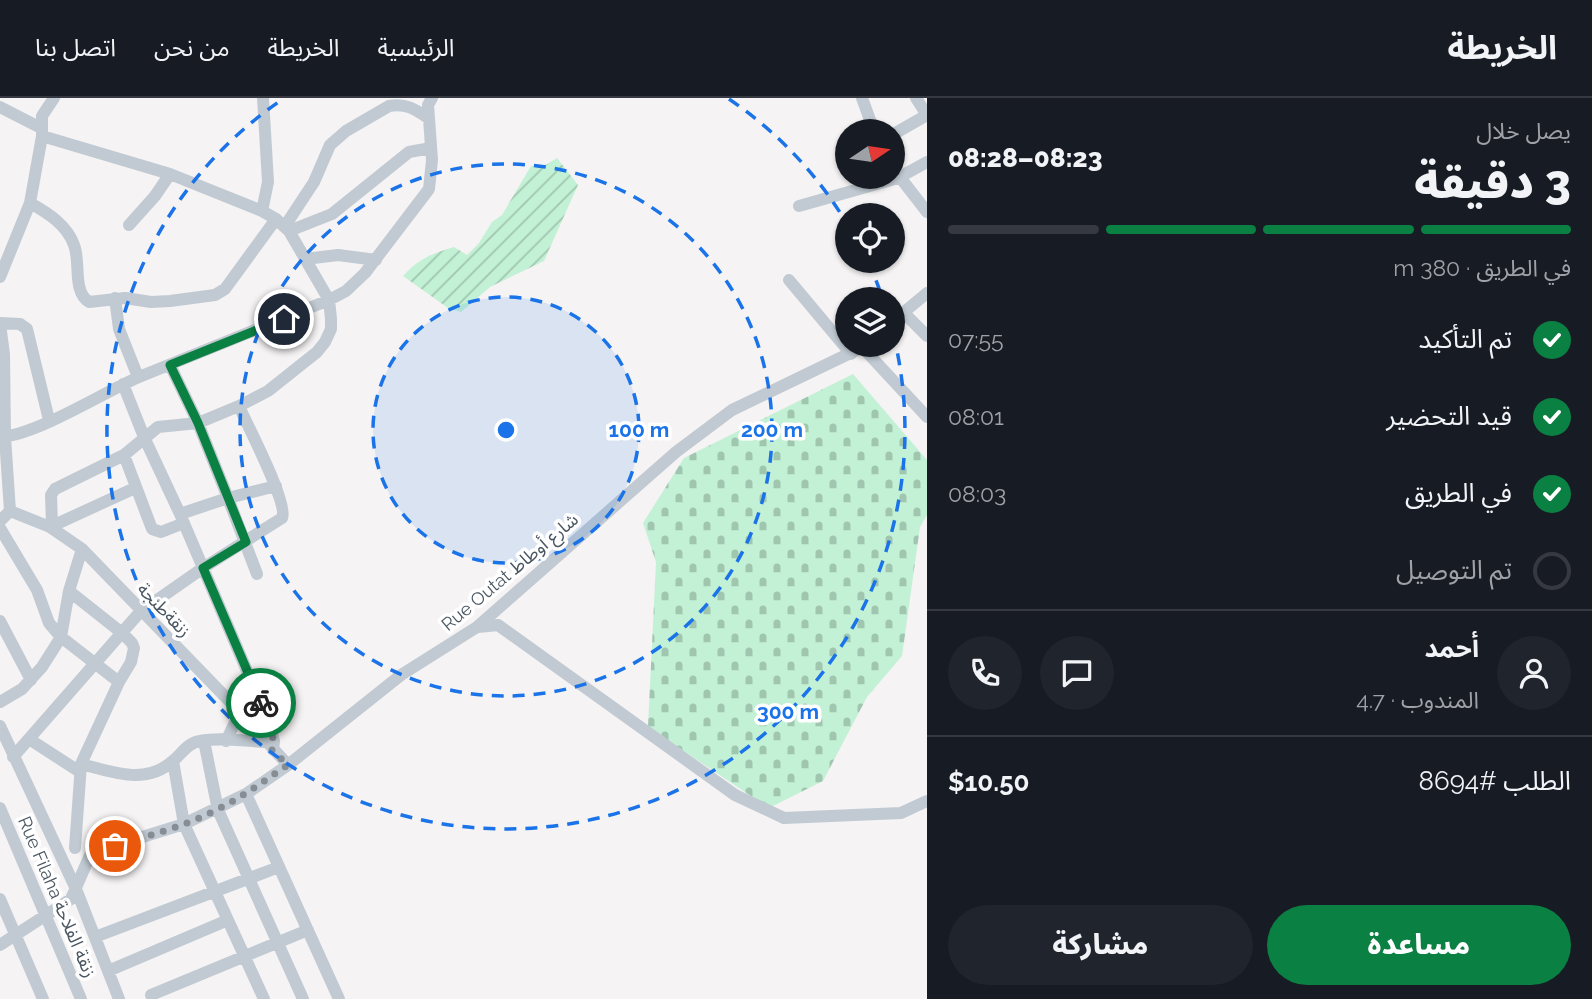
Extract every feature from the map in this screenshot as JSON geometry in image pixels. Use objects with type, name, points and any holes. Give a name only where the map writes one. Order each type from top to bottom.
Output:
[{"type":"street","points":[[0,277],[30,203],[42,116],[54,98]]},
{"type":"street","points":[[262,211],[268,182],[263,98]]},
{"type":"street","points":[[3,437],[49,420],[138,377],[346,291],[376,260],[429,189],[432,175],[428,105],[432,98]]},
{"type":"street","points":[[862,98],[870,119]]},
{"type":"street","points":[[905,128],[927,115],[916,98]]},
{"type":"street","points":[[30,203],[53,217],[74,243],[79,285],[85,300],[96,302],[115,298],[159,302],[219,293],[283,225],[314,182],[330,145],[346,131],[397,104],[413,108],[428,118]]},
{"type":"street","points":[[0,107],[41,132],[170,174],[262,211],[283,225],[329,300],[331,329],[317,352],[268,391],[198,423],[158,427],[124,455],[52,491],[51,527],[135,488]]},
{"type":"street","points":[[283,225],[332,214],[409,152],[431,148]]},
{"type":"street","points":[[905,170],[927,162]]},
{"type":"street","points":[[129,225],[170,174]]},
{"type":"street","points":[[905,184],[925,205]]},
{"type":"street","points":[[799,206],[848,189]]},
{"type":"street","points":[[306,259],[338,254],[376,260]]},
{"type":"street","points":[[789,280],[835,325]]},
{"type":"street","points":[[905,312],[927,293]]},
{"type":"street","points":[[115,298],[119,329],[138,377]]},
{"type":"street","points":[[905,314],[927,337]]},
{"type":"street","points":[[0,521],[10,512],[3,437],[0,323],[20,324],[27,329],[49,420]]},
{"type":"street","name":"Rue Outat شارع أوطاط","points":[[92,853],[184,824],[218,810],[246,794],[288,765],[401,675],[477,627],[676,452],[732,410],[843,357]]},
{"type":"street","points":[[868,357],[927,417]]},
{"type":"street","points":[[170,365],[198,423],[257,574]]},
{"type":"street","points":[[29,739],[81,768],[130,777],[152,774],[173,761],[187,747],[204,741],[269,746],[274,741],[268,720],[123,384]]},
{"type":"street","points":[[7,753],[29,739],[141,611],[203,568],[279,521],[284,515],[276,486],[239,406]]},
{"type":"street","points":[[124,455],[135,488],[155,532],[228,498],[276,486]]},
{"type":"street","name":"زنقةطنجة","points":[[10,512],[51,527],[82,549],[288,765]]},
{"type":"street","points":[[0,528],[37,590],[49,623],[61,637],[119,682]]},
{"type":"street","points":[[0,702],[22,689],[31,680],[61,637],[69,591],[82,549]]},
{"type":"street","points":[[69,591],[122,633],[132,643],[134,655],[119,682],[81,768],[75,848]]},
{"type":"street","points":[[0,621],[31,680]]},
{"type":"street","points":[[477,627],[498,625],[736,795],[784,818],[901,813],[927,801]]},
{"type":"street","points":[[226,741],[240,712]]},
{"type":"street","points":[[0,726],[7,753],[76,889],[119,999]]},
{"type":"street","points":[[204,741],[218,810],[303,999]]},
{"type":"street","points":[[173,761],[184,824],[264,999]]},
{"type":"street","points":[[246,794],[339,999]]},
{"type":"street","name":"Rue Filaha زنقة الفلاحة","points":[[0,808],[81,999]]},
{"type":"street","points":[[0,945],[71,900],[92,853],[52,839]]},
{"type":"street","points":[[95,937],[279,867]]},
{"type":"street","points":[[1,906],[43,999]]},
{"type":"street","points":[[108,971],[228,920]]},
{"type":"street","points":[[151,995],[308,930]]},
{"type":"green space","points":[[557,158],[578,185],[544,261],[490,287],[461,312],[448,308],[403,276],[420,261],[446,249],[454,247],[467,255],[479,243],[492,222],[502,215],[531,166],[544,166]]},
{"type":"green space","points":[[853,374],[927,460],[927,515],[920,527],[902,656],[867,697],[823,781],[769,808],[648,727],[656,562],[643,523],[684,458]]},
{"type":"way so far","points":[[115,846],[218,810],[288,765],[272,750],[273,734],[261,703]]},
{"type":"route","points":[[261,703],[203,568],[246,542],[198,423],[170,365],[284,319]]}]
